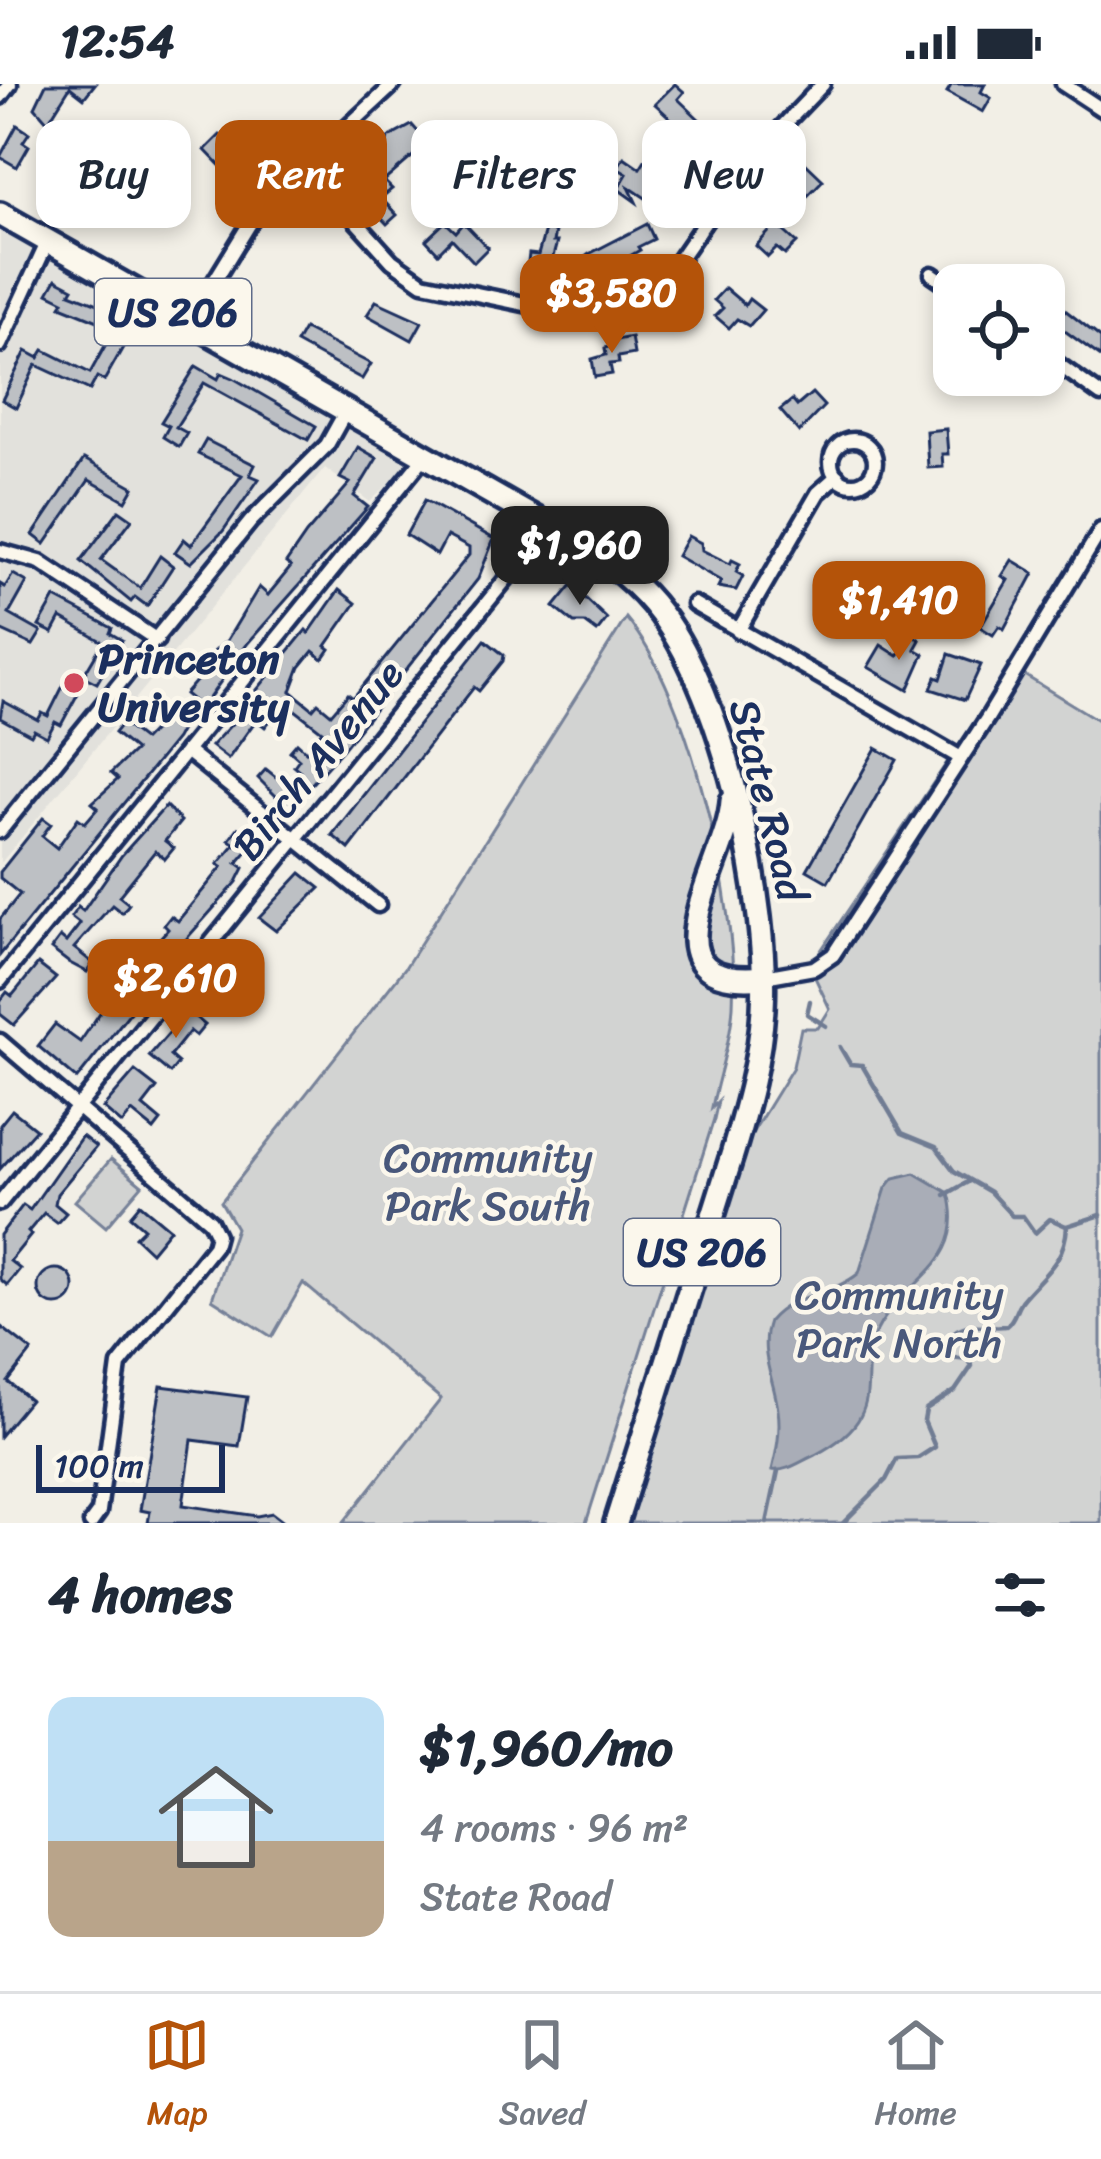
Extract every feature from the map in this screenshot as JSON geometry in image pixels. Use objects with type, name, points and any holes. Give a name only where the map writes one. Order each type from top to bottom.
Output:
[{"type":"highway","name":"US 206","points":[[0,214],[550,525]]},
{"type":"highway","name":"State Road","points":[[550,525],[631,581],[674,633],[695,674],[729,777],[754,877],[764,977],[751,1090],[616,1523]]},
{"type":"highway","points":[[729,777],[733,800],[727,838],[695,911],[692,935],[703,960],[724,976],[764,977]]},
{"type":"street","points":[[0,97],[10,84]]},
{"type":"street","points":[[354,120],[394,84]]},
{"type":"street","points":[[362,228],[392,261],[423,283],[558,311],[601,309],[667,277],[741,170],[824,84]]},
{"type":"street","points":[[1067,85],[1101,109]]},
{"type":"street","points":[[190,321],[246,228]]},
{"type":"street","points":[[0,345],[48,241]]},
{"type":"street","points":[[1065,369],[1101,395]]},
{"type":"street","points":[[0,831],[251,521],[328,445],[347,409]]},
{"type":"street","points":[[0,981],[427,454]]},
{"type":"street","points":[[739,631],[818,494],[837,476]]},
{"type":"street","name":"Birch Avenue","points":[[0,1203],[550,525]]},
{"type":"street","points":[[764,977],[814,968],[833,956],[1101,530]]},
{"type":"street","points":[[0,551],[40,562],[158,640]]},
{"type":"street","points":[[694,604],[961,758]]},
{"type":"street","points":[[186,751],[378,905]]},
{"type":"street","points":[[0,1041],[214,1227],[214,1246],[119,1365],[99,1512],[91,1523]]},
{"type":"shaded area","name":"Princeton University","points":[[0,229],[410,463],[370,502],[325,468],[0,864]]},
{"type":"shaded area","points":[[915,1173],[949,1193],[951,1233],[945,1249],[874,1336],[865,1406],[857,1422],[815,1455],[789,1468],[772,1470],[779,1425],[766,1355],[769,1321],[789,1304],[859,1273],[886,1188],[894,1178]]},
{"type":"green space","name":"Community Park South","points":[[626,618],[649,652],[690,748],[728,914],[733,1006],[712,1107],[718,1101],[714,1119],[586,1523],[343,1523],[441,1399],[303,1283],[272,1337],[212,1299],[236,1228],[221,1202],[405,968]]},
{"type":"green space","name":"Community Park North","points":[[1011,667],[1101,722],[1101,1523],[624,1523],[743,1148],[793,1067],[801,1028],[818,1028],[830,1009],[810,967]]},
{"type":"green space","points":[[111,1159],[142,1185],[106,1227],[75,1201]]},
{"type":"building","points":[[46,84],[95,84],[84,98],[70,87],[49,120],[35,107]]},
{"type":"building","points":[[675,84],[684,92],[678,99],[700,120],[666,120],[669,117],[655,104]]},
{"type":"building","points":[[952,84],[985,84],[981,92],[991,98],[983,112],[947,92]]},
{"type":"building","points":[[17,125],[29,133],[23,142],[29,146],[17,167],[0,157]]},
{"type":"building","points":[[411,126],[411,158],[387,178],[387,142]]},
{"type":"building","points":[[215,140],[215,160],[205,150]]},
{"type":"building","points":[[624,157],[640,168],[642,165],[642,196],[629,187],[636,202],[618,189],[627,174],[618,166]]},
{"type":"building","points":[[806,164],[823,180],[806,198]]},
{"type":"building","points":[[387,204],[397,215],[387,224]]},
{"type":"building","points":[[642,227],[649,228],[654,239],[599,274],[584,258]]},
{"type":"building","points":[[439,228],[456,232],[469,228],[488,248],[474,262],[452,239],[438,253],[426,240]]},
{"type":"building","points":[[772,228],[780,228],[797,243],[785,255],[777,248],[768,257],[756,246]]},
{"type":"building","points":[[545,230],[555,231],[553,242],[557,242],[548,275],[527,271],[529,254],[538,255]]},
{"type":"building","points":[[56,279],[73,288],[70,293],[106,307],[98,321],[61,306],[64,301],[48,293]]},
{"type":"building","points":[[725,288],[745,305],[749,299],[763,310],[749,326],[737,319],[729,328],[715,316],[723,308],[714,300]]},
{"type":"building","points":[[376,301],[422,322],[412,340],[367,315]]},
{"type":"building","points":[[1065,310],[1101,338],[1101,357],[1065,331]]},
{"type":"building","points":[[109,319],[124,328],[119,338],[126,342],[104,381],[97,377],[90,390],[36,365],[16,408],[2,400],[26,351],[39,358],[44,350],[90,373],[111,335],[103,330]]},
{"type":"building","points":[[304,329],[371,364],[362,379],[296,343]]},
{"type":"building","points":[[631,337],[634,354],[610,364],[612,374],[595,377],[592,359],[606,355],[611,341]]},
{"type":"building","points":[[196,366],[218,379],[221,373],[233,378],[316,426],[308,440],[204,383],[176,427],[187,433],[179,447],[163,437],[169,426],[161,422]]},
{"type":"building","points":[[812,393],[824,406],[799,432],[780,410],[792,400],[797,406]]},
{"type":"building","points":[[946,429],[948,454],[942,454],[943,467],[928,468],[926,431]]},
{"type":"building","points":[[206,440],[255,465],[250,475],[259,479],[223,531],[191,563],[175,552],[184,539],[191,545],[242,475],[198,454]]},
{"type":"building","points":[[358,447],[377,458],[354,496],[368,507],[248,643],[202,708],[185,694],[204,672],[198,666],[227,640],[259,587],[268,595],[291,567],[286,563],[306,534],[350,483],[340,478]]},
{"type":"building","points":[[84,459],[134,487],[126,501],[89,480],[45,544],[33,535]]},
{"type":"building","points":[[425,500],[494,539],[478,579],[343,749],[289,809],[258,778],[266,769],[287,786],[300,771],[294,766],[299,759],[290,751],[297,743],[306,751],[322,731],[285,702],[265,727],[255,719],[265,706],[252,696],[306,630],[309,633],[339,590],[356,603],[326,646],[330,649],[323,659],[313,651],[300,667],[291,691],[313,709],[318,703],[331,714],[348,694],[353,698],[469,555],[469,548],[447,536],[437,555],[406,535]]},
{"type":"building","points":[[119,510],[132,519],[101,560],[140,588],[160,556],[173,566],[147,606],[135,597],[131,602],[81,561]]},
{"type":"building","points":[[688,536],[701,543],[702,550],[740,564],[736,572],[743,576],[736,590],[718,587],[721,581],[677,556]]},
{"type":"building","points":[[1012,560],[1034,573],[1004,629],[999,626],[993,635],[980,627],[1008,580],[1002,576]]},
{"type":"building","points":[[13,574],[27,582],[9,614],[41,632],[33,645],[0,630],[0,584],[5,587]]},
{"type":"building","points":[[577,579],[587,588],[582,595],[607,619],[597,632],[585,623],[574,623],[554,607]]},
{"type":"building","points":[[55,598],[112,628],[110,633],[122,640],[97,683],[83,676],[103,642],[61,618],[53,633],[39,626]]},
{"type":"building","points":[[911,634],[920,640],[915,649],[924,654],[908,690],[868,667],[881,645],[898,656]]},
{"type":"building","points":[[485,640],[504,655],[503,661],[479,691],[474,687],[349,849],[332,835]]},
{"type":"building","points":[[949,654],[981,665],[965,700],[931,689],[936,677],[941,679]]},
{"type":"building","points":[[68,676],[83,684],[61,725],[55,722],[47,737],[34,730],[31,735],[0,718],[3,701],[38,720],[42,713],[48,716]]},
{"type":"building","points":[[171,712],[184,724],[176,739],[0,955],[0,919],[20,894],[0,878],[0,872],[43,818],[51,824],[42,836],[57,848],[78,818],[85,823],[98,808],[92,803],[118,779],[111,773],[135,750],[114,733],[122,723],[144,740]]},
{"type":"building","points":[[242,713],[254,723],[228,759],[211,746]]},
{"type":"building","points":[[876,748],[897,760],[828,882],[807,870]]},
{"type":"building","points":[[166,806],[181,821],[165,841],[174,848],[165,859],[155,851],[119,896],[129,904],[122,913],[112,905],[74,948],[93,963],[87,972],[68,962],[51,949],[60,937],[66,942],[80,924],[71,917],[78,907],[83,911],[122,855]]},
{"type":"building","points":[[238,828],[255,842],[237,863],[244,868],[237,882],[162,974],[142,958],[168,929],[164,925],[171,916],[178,921],[222,867],[218,864],[235,844],[229,840]]},
{"type":"building","points":[[301,873],[320,888],[276,931],[259,918]]},
{"type":"building","points":[[235,957],[247,966],[214,1007],[201,997]]},
{"type":"building","points":[[38,964],[56,978],[14,1025],[0,1014],[0,1001],[7,992],[12,996]]},
{"type":"building","points":[[119,985],[139,1001],[77,1079],[38,1046],[55,1024],[80,1042]]},
{"type":"building","points":[[188,1011],[205,1025],[196,1036],[190,1031],[170,1056],[178,1063],[170,1073],[149,1056]]},
{"type":"building","points":[[135,1071],[157,1088],[143,1106],[161,1121],[154,1130],[132,1112],[122,1124],[103,1108]]},
{"type":"building","points":[[12,1110],[36,1129],[0,1169],[0,1125]]},
{"type":"building","points":[[82,1136],[96,1147],[57,1194],[55,1204],[66,1213],[57,1223],[44,1213],[28,1232],[31,1235],[10,1261],[20,1269],[7,1285],[0,1279],[0,1235],[23,1205],[30,1210]]},
{"type":"building","points":[[140,1204],[170,1229],[151,1252],[135,1237],[144,1228],[130,1216]]},
{"type":"building","points":[[56,1269],[68,1275],[74,1287],[68,1299],[56,1305],[44,1299],[38,1287],[44,1275]]},
{"type":"building","points":[[0,1326],[32,1351],[8,1382],[30,1400],[0,1436]]},
{"type":"building","points":[[161,1386],[247,1397],[239,1446],[192,1440],[183,1505],[257,1516],[272,1513],[285,1523],[148,1523],[150,1512],[140,1510]]},
{"type":"waterway","points":[[810,1001],[807,1014],[826,1026]]},
{"type":"waterway","points":[[840,1047],[850,1064],[862,1065],[902,1133],[936,1147],[954,1171],[990,1192],[1012,1216],[1023,1216],[1035,1233],[1050,1219],[1066,1226]]},
{"type":"waterway","points":[[945,1195],[968,1182]]},
{"type":"waterway","points":[[843,1523],[886,1480],[897,1459],[918,1458],[935,1447],[924,1421],[926,1410],[955,1391],[972,1366],[968,1359],[950,1357],[946,1344],[951,1335],[964,1327],[1006,1326],[1057,1259],[1067,1226],[1101,1215]]},
{"type":"waterway","points":[[767,1523],[778,1471]]},
{"type":"place","name":"Princeton University","points":[[74,683]]}]
